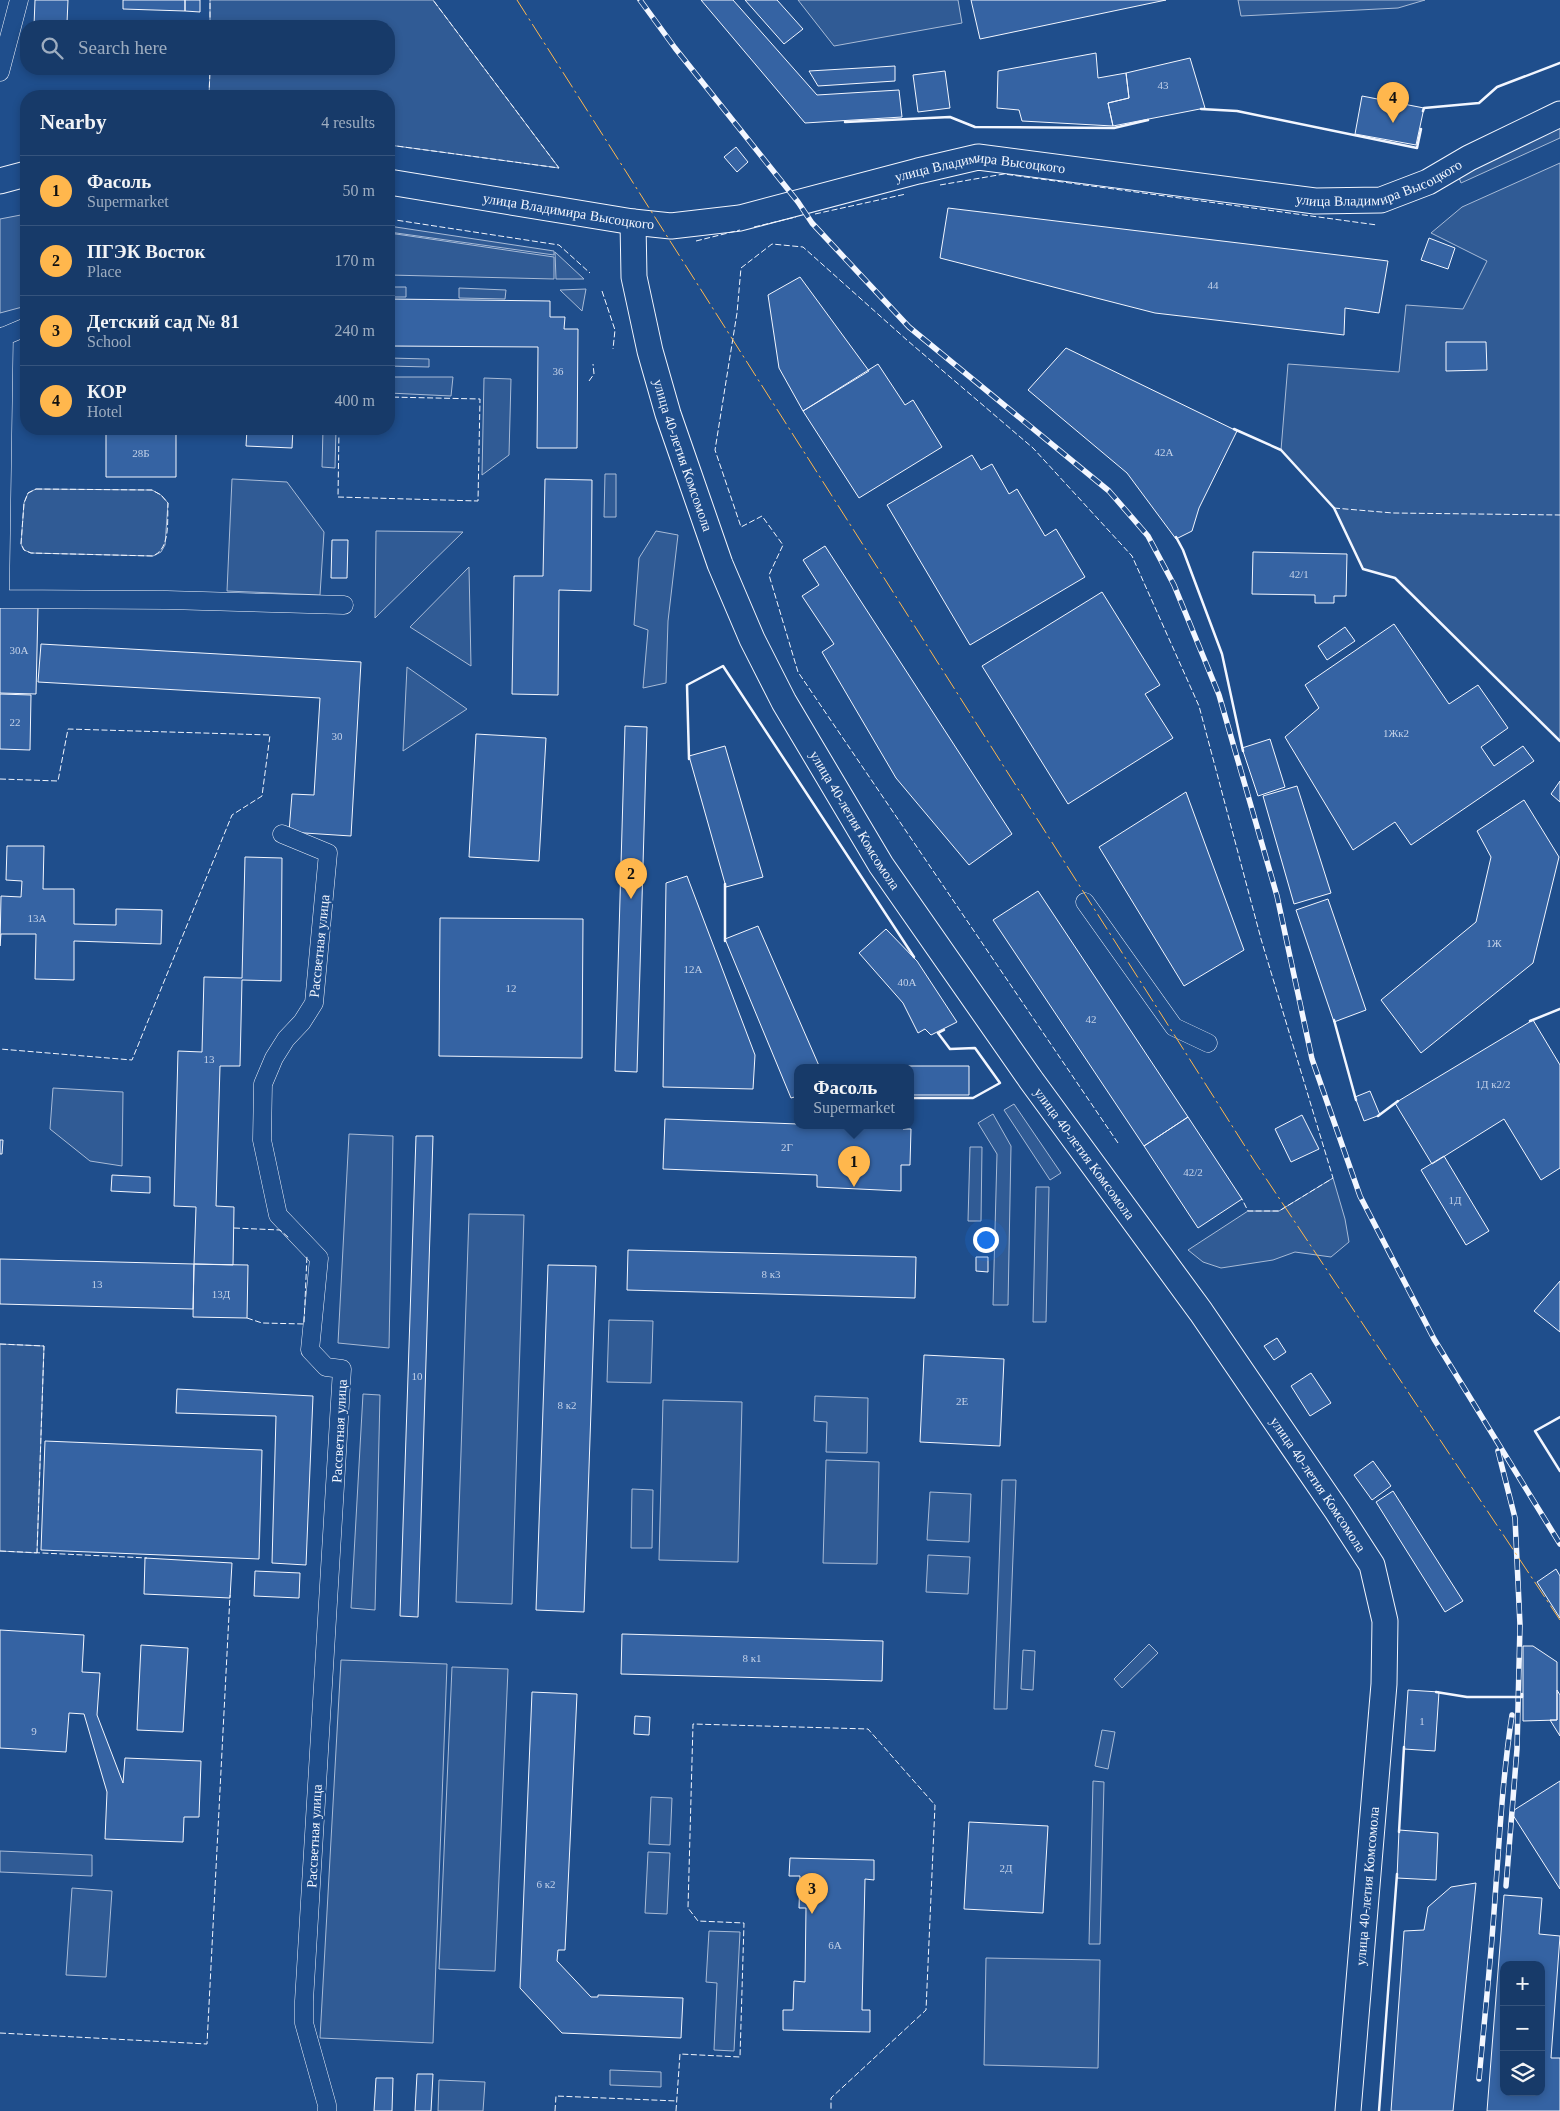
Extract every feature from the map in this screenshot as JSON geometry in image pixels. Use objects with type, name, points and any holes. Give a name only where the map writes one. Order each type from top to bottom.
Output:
[{"type":"main road","name":"улица Владимира Высоцкого","points":[[395,183],[633,222],[671,226],[740,218],[978,157],[1315,201],[1381,200],[1428,182],[1469,158],[1560,114]]},
{"type":"main road","points":[[0,181],[20,176]]},
{"type":"main road","name":"улица 40-летия Комсомола","points":[[633,222],[634,277],[650,351],[668,414],[720,564],[752,639],[784,702],[881,866],[1031,1080],[1201,1312],[1337,1511],[1372,1566],[1385,1621],[1384,1684],[1348,2111]]},
{"type":"street","points":[[0,72],[20,0]]},
{"type":"street","points":[[20,330],[2,337],[0,599],[167,600],[344,605]]},
{"type":"street","name":"Рассветная улица","points":[[282,834],[328,853],[314,1003],[274,1058],[263,1084],[262,1140],[278,1215],[319,1258],[310,1350],[326,1366],[342,1369],[304,2001],[304,2023],[327,2111]]},
{"type":"street","points":[[1085,902],[1174,1027],[1208,1043]]},
{"type":"shaded area","points":[[210,0],[433,0],[559,168],[395,146],[395,90],[209,90],[210,75],[395,75],[395,20],[210,20]]},
{"type":"shaded area","points":[[798,0],[958,0],[962,23],[834,46]]},
{"type":"shaded area","points":[[1238,0],[1425,0],[1398,8],[1241,16]]},
{"type":"shaded area","points":[[1560,124],[1560,138],[1461,183],[1457,172]]},
{"type":"shaded area","points":[[1560,163],[1560,741],[1395,578],[1363,569],[1334,508],[1281,450],[1288,364],[1399,372],[1406,305],[1463,309],[1487,261],[1431,233],[1462,207]]},
{"type":"shaded area","points":[[20,215],[20,308],[0,313],[0,219]]},
{"type":"shaded area","points":[[395,227],[554,251],[554,255],[395,233]]},
{"type":"shaded area","points":[[395,234],[554,257],[554,279],[395,275]]},
{"type":"shaded area","points":[[555,252],[584,279],[556,279]]},
{"type":"shaded area","points":[[395,287],[406,287],[406,297],[395,297]]},
{"type":"shaded area","points":[[459,288],[506,290],[505,299],[459,298]]},
{"type":"shaded area","points":[[586,289],[582,311],[560,290]]},
{"type":"shaded area","points":[[395,358],[429,359],[429,367],[395,366]]},
{"type":"shaded area","points":[[395,377],[453,377],[451,396],[395,393]]},
{"type":"shaded area","points":[[484,378],[511,379],[509,455],[482,475]]},
{"type":"shaded area","points":[[323,435],[336,435],[335,468],[322,467]]},
{"type":"shaded area","points":[[605,474],[616,474],[616,517],[604,517]]},
{"type":"shaded area","points":[[232,479],[287,482],[324,532],[320,595],[227,591]]},
{"type":"shaded area","points":[[36,489],[152,490],[161,495],[168,503],[165,545],[161,552],[153,556],[31,553],[24,550],[21,544],[24,503],[28,493]]},
{"type":"shaded area","points":[[376,531],[463,532],[375,618]]},
{"type":"shaded area","points":[[656,531],[678,535],[668,621],[666,683],[643,688],[648,630],[634,625],[639,558]]},
{"type":"shaded area","points":[[469,567],[471,666],[410,627]]},
{"type":"shaded area","points":[[407,667],[467,709],[403,751]]},
{"type":"shaded area","points":[[53,1088],[123,1092],[122,1166],[90,1161],[50,1129]]},
{"type":"shaded area","points":[[1014,1104],[1061,1173],[1050,1180],[1004,1110]]},
{"type":"shaded area","points":[[993,1114],[1011,1146],[1008,1305],[993,1305],[997,1154],[978,1123]]},
{"type":"shaded area","points":[[349,1134],[393,1136],[389,1348],[338,1343]]},
{"type":"shaded area","points":[[970,1147],[982,1147],[981,1221],[968,1221]]},
{"type":"shaded area","points":[[1333,1178],[1345,1219],[1349,1242],[1331,1257],[1295,1252],[1273,1260],[1221,1268],[1203,1262],[1188,1250],[1248,1211],[1279,1211]]},
{"type":"shaded area","points":[[1036,1187],[1049,1187],[1046,1322],[1033,1322]]},
{"type":"shaded area","points":[[469,1214],[524,1215],[512,1604],[456,1602]]},
{"type":"shaded area","points":[[609,1320],[653,1321],[651,1383],[607,1382]]},
{"type":"shaded area","points":[[0,1344],[44,1346],[37,1553],[0,1551]]},
{"type":"shaded area","points":[[363,1394],[380,1395],[375,1610],[351,1608]]},
{"type":"shaded area","points":[[815,1396],[868,1398],[867,1453],[826,1452],[827,1422],[814,1421]]},
{"type":"shaded area","points":[[663,1400],[742,1402],[738,1562],[659,1560]]},
{"type":"shaded area","points":[[826,1460],[879,1462],[877,1564],[823,1563]]},
{"type":"shaded area","points":[[1002,1480],[1016,1480],[1007,1709],[994,1709]]},
{"type":"shaded area","points":[[632,1489],[653,1490],[652,1548],[631,1548]]},
{"type":"shaded area","points":[[930,1492],[971,1494],[969,1542],[927,1540]]},
{"type":"shaded area","points":[[928,1555],[970,1557],[968,1594],[926,1592]]},
{"type":"shaded area","points":[[1149,1644],[1158,1653],[1122,1688],[1114,1679]]},
{"type":"shaded area","points":[[1023,1650],[1035,1651],[1033,1690],[1021,1689]]},
{"type":"shaded area","points":[[341,1660],[447,1664],[433,2043],[320,2038]]},
{"type":"shaded area","points":[[452,1667],[508,1669],[495,1971],[439,1969]]},
{"type":"shaded area","points":[[1102,1730],[1115,1732],[1108,1769],[1095,1766]]},
{"type":"shaded area","points":[[1093,1781],[1104,1782],[1100,1944],[1089,1944]]},
{"type":"shaded area","points":[[651,1797],[672,1798],[670,1845],[649,1844]]},
{"type":"shaded area","points":[[0,1851],[92,1855],[92,1876],[0,1872]]},
{"type":"shaded area","points":[[648,1852],[670,1853],[667,1914],[645,1913]]},
{"type":"shaded area","points":[[72,1888],[112,1891],[106,1977],[66,1975]]},
{"type":"shaded area","points":[[709,1931],[740,1932],[734,2051],[714,2050],[717,1983],[706,1982]]},
{"type":"shaded area","points":[[986,1958],[1100,1960],[1098,2068],[984,2065]]},
{"type":"shaded area","points":[[610,2070],[661,2072],[661,2087],[610,2085]]},
{"type":"shaded area","points":[[439,2080],[485,2082],[483,2111],[438,2111]]},
{"type":"building","points":[[35,0],[68,0],[67,20],[34,20]]},
{"type":"building","points":[[123,0],[185,0],[185,11],[123,9]]},
{"type":"building","points":[[185,0],[200,0],[200,12],[185,11]]},
{"type":"building","points":[[701,0],[733,0],[817,95],[899,90],[902,117],[805,123]]},
{"type":"building","points":[[745,0],[777,0],[803,29],[784,44]]},
{"type":"building","points":[[971,0],[1166,0],[980,39]]},
{"type":"building","points":[[1096,53],[1098,78],[1126,73],[1129,98],[1108,103],[1113,126],[1022,121],[1019,110],[997,108],[998,71]]},
{"type":"building","points":[[1190,58],[1205,108],[1113,126],[1108,103],[1129,98],[1126,73]]},
{"type":"building","points":[[895,66],[895,81],[818,86],[809,71]]},
{"type":"building","points":[[945,71],[950,108],[918,112],[913,75]]},
{"type":"building","points":[[1362,96],[1424,108],[1416,145],[1355,134]]},
{"type":"building","points":[[736,147],[748,162],[737,172],[724,157]]},
{"type":"building","points":[[948,208],[1388,261],[1379,313],[1345,308],[1344,335],[1155,313],[940,258]]},
{"type":"building","points":[[1429,238],[1455,248],[1448,269],[1421,260]]},
{"type":"building","points":[[800,277],[869,371],[803,411],[779,368],[768,295]]},
{"type":"building","points":[[395,299],[550,301],[550,317],[565,317],[564,329],[578,329],[577,448],[537,448],[538,347],[395,346]]},
{"type":"building","points":[[1446,342],[1486,342],[1487,370],[1446,371]]},
{"type":"building","points":[[1066,348],[1237,431],[1199,508],[1192,531],[1176,539],[1127,473],[1028,390]]},
{"type":"building","points":[[878,364],[905,405],[913,400],[942,447],[859,498],[803,411]]},
{"type":"building","points":[[106,435],[176,435],[176,477],[106,477]]},
{"type":"building","points":[[247,435],[293,435],[292,448],[246,446]]},
{"type":"building","points":[[972,455],[981,470],[992,464],[1009,494],[1017,489],[1045,536],[1056,529],[1085,577],[970,645],[887,505]]},
{"type":"building","points":[[545,479],[592,480],[591,591],[559,590],[558,695],[512,694],[514,576],[543,576]]},
{"type":"building","points":[[332,540],[348,540],[347,578],[331,578]]},
{"type":"building","points":[[825,546],[1012,834],[969,865],[896,778],[822,652],[834,644],[802,596],[819,585],[803,560]]},
{"type":"building","points":[[1253,552],[1347,554],[1346,596],[1334,596],[1334,603],[1315,603],[1315,595],[1252,594]]},
{"type":"building","points":[[1102,592],[1160,685],[1145,694],[1173,738],[1068,804],[982,666]]},
{"type":"building","points":[[0,606],[38,607],[36,694],[0,693]]},
{"type":"building","points":[[1394,624],[1449,704],[1478,685],[1508,728],[1481,747],[1494,766],[1523,746],[1534,761],[1411,845],[1395,822],[1353,850],[1285,737],[1319,708],[1305,685]]},
{"type":"building","points":[[1345,627],[1355,641],[1327,660],[1318,646]]},
{"type":"building","points":[[41,644],[361,662],[351,836],[289,832],[292,794],[314,795],[320,698],[38,682]]},
{"type":"building","points":[[0,694],[31,695],[30,750],[0,749]]},
{"type":"building","points":[[625,726],[647,727],[637,1072],[615,1071]]},
{"type":"building","points":[[476,734],[546,738],[539,861],[469,857]]},
{"type":"building","points":[[1270,739],[1285,787],[1258,796],[1242,748]]},
{"type":"building","points":[[725,746],[763,877],[726,887],[689,756]]},
{"type":"building","points":[[1560,781],[1560,802],[1551,794]]},
{"type":"building","points":[[1297,786],[1331,893],[1294,904],[1263,796]]},
{"type":"building","points":[[1186,792],[1244,950],[1184,986],[1099,847]]},
{"type":"building","points":[[1524,800],[1559,857],[1533,963],[1421,1053],[1381,1000],[1476,922],[1491,857],[1477,831]]},
{"type":"building","points":[[7,846],[44,846],[43,889],[74,889],[74,924],[116,925],[116,909],[162,910],[161,944],[74,941],[74,980],[35,979],[36,934],[1,934],[0,946],[1,896],[21,897],[22,881],[6,880]]},
{"type":"building","points":[[245,857],[282,858],[281,981],[242,980],[240,1066],[220,1066],[216,1206],[234,1207],[233,1265],[194,1264],[196,1207],[174,1206],[178,1051],[202,1052],[204,977],[242,978]]},
{"type":"building","points":[[687,876],[755,1055],[753,1089],[663,1087],[666,883]]},
{"type":"building","points":[[1038,891],[1188,1117],[1144,1146],[993,920]]},
{"type":"building","points":[[1328,899],[1366,1010],[1334,1022],[1296,910]]},
{"type":"building","points":[[440,918],[583,919],[582,1058],[439,1056]]},
{"type":"building","points":[[758,926],[818,1064],[794,1064],[794,1097],[791,1098],[725,939]]},
{"type":"building","points":[[886,929],[917,961],[957,1022],[931,1035],[925,1029],[918,1033],[903,1003],[859,953]]},
{"type":"building","points":[[1533,1020],[1560,1065],[1560,1168],[1541,1180],[1504,1119],[1432,1164],[1395,1103]]},
{"type":"building","points":[[914,1066],[969,1066],[969,1095],[914,1095]]},
{"type":"building","points":[[1370,1091],[1380,1115],[1364,1121],[1355,1097]]},
{"type":"building","points":[[1302,1115],[1319,1149],[1291,1162],[1275,1129]]},
{"type":"building","points":[[1188,1117],[1242,1199],[1198,1228],[1144,1146]]},
{"type":"building","points":[[665,1119],[794,1124],[794,1129],[911,1129],[910,1165],[901,1165],[901,1191],[817,1187],[817,1175],[663,1169]]},
{"type":"building","points":[[416,1136],[433,1136],[418,1617],[400,1616]]},
{"type":"building","points":[[0,1140],[3,1140],[2,1154],[0,1154]]},
{"type":"building","points":[[1444,1156],[1489,1231],[1466,1245],[1421,1170]]},
{"type":"building","points":[[112,1175],[150,1177],[150,1193],[111,1191]]},
{"type":"building","points":[[628,1250],[916,1257],[915,1298],[627,1290]]},
{"type":"building","points":[[976,1257],[988,1257],[988,1272],[976,1271]]},
{"type":"building","points":[[0,1259],[194,1264],[193,1309],[0,1304]]},
{"type":"building","points":[[194,1264],[248,1265],[247,1318],[193,1317]]},
{"type":"building","points":[[548,1265],[596,1266],[584,1612],[536,1610]]},
{"type":"building","points":[[1560,1281],[1560,1332],[1534,1311]]},
{"type":"building","points":[[1277,1338],[1286,1352],[1274,1360],[1264,1346]]},
{"type":"building","points":[[924,1355],[1004,1359],[1000,1446],[920,1442]]},
{"type":"building","points":[[1311,1373],[1331,1403],[1310,1416],[1291,1386]]},
{"type":"building","points":[[177,1389],[313,1396],[306,1565],[272,1563],[276,1416],[176,1413]]},
{"type":"building","points":[[45,1441],[262,1450],[259,1559],[41,1550]]},
{"type":"building","points":[[1373,1461],[1391,1486],[1372,1500],[1354,1475]]},
{"type":"building","points":[[1393,1491],[1463,1601],[1445,1612],[1376,1502]]},
{"type":"building","points":[[145,1558],[232,1563],[230,1598],[144,1594]]},
{"type":"building","points":[[1556,1569],[1560,1576],[1560,1618],[1537,1582]]},
{"type":"building","points":[[255,1571],[300,1573],[299,1598],[254,1596]]},
{"type":"building","points":[[0,1630],[84,1635],[82,1672],[100,1673],[97,1715],[123,1783],[125,1758],[201,1761],[199,1817],[184,1817],[183,1842],[105,1839],[107,1792],[84,1714],[69,1713],[66,1752],[0,1748]]},
{"type":"building","points":[[622,1634],[883,1641],[882,1681],[621,1674]]},
{"type":"building","points":[[141,1645],[188,1648],[183,1732],[137,1730]]},
{"type":"building","points":[[1523,1646],[1533,1646],[1557,1662],[1557,1720],[1523,1721]]},
{"type":"building","points":[[1408,1690],[1439,1692],[1435,1751],[1404,1749]]},
{"type":"building","points":[[1557,1690],[1560,1695],[1560,1736],[1550,1720],[1557,1720]]},
{"type":"building","points":[[532,1692],[577,1694],[565,1950],[558,1950],[557,1961],[591,1997],[598,1997],[598,1995],[683,1998],[681,2038],[562,2033],[520,1988]]},
{"type":"building","points":[[635,1716],[650,1717],[649,1735],[634,1734]]},
{"type":"building","points":[[1560,1781],[1560,1889],[1511,1812]]},
{"type":"building","points":[[969,1822],[1048,1826],[1043,1913],[964,1909]]},
{"type":"building","points":[[1399,1830],[1438,1833],[1436,1880],[1397,1878]]},
{"type":"building","points":[[790,1858],[874,1860],[874,1880],[865,1879],[862,2010],[870,2010],[870,2032],[783,2030],[783,2010],[793,2010],[794,1981],[805,1982],[806,1908],[799,1908],[800,1876],[789,1876]]},
{"type":"building","points":[[1476,1883],[1453,2111],[1391,2111],[1404,1931],[1424,1930],[1428,1907],[1451,1887]]},
{"type":"building","points":[[1504,1895],[1542,1898],[1539,1934],[1560,1936],[1551,2058],[1560,2058],[1560,2111],[1487,2111]]},
{"type":"building","points":[[417,2074],[433,2074],[431,2111],[415,2111]]},
{"type":"building","points":[[376,2078],[393,2078],[392,2111],[374,2111]]},
{"type":"railway","points":[[640,0],[675,48],[798,202],[812,223],[909,327],[1109,491],[1148,536],[1174,585],[1219,695],[1277,896],[1312,1059],[1360,1196],[1434,1339],[1560,1544]]},
{"type":"railway","points":[[1498,1451],[1515,1518],[1520,1625],[1517,1749],[1506,1886]]},
{"type":"railway","points":[[1479,2079],[1491,1954],[1503,1789],[1512,1715]]},
{"type":"fence","points":[[210,0],[210,20]]},
{"type":"fence","points":[[395,146],[559,168],[433,0]]},
{"type":"fence","points":[[209,90],[210,75]]},
{"type":"fence","points":[[940,185],[1004,174],[1377,225]]},
{"type":"fence","points":[[815,214],[906,194]]},
{"type":"fence","points":[[754,227],[796,217]]},
{"type":"fence","points":[[395,220],[559,245],[590,273]]},
{"type":"fence","points":[[696,241],[740,230]]},
{"type":"fence","points":[[1118,1143],[798,672],[769,575],[783,545],[762,516],[741,527],[715,450],[737,313],[741,268],[772,244],[803,247],[908,341],[1033,448],[1132,556],[1199,706],[1261,939],[1333,1178],[1279,1211],[1248,1211],[1242,1199]]},
{"type":"fence","points":[[602,291],[615,330],[613,349]]},
{"type":"fence","points":[[589,381],[594,374],[593,364]]},
{"type":"fence","points":[[339,435],[338,497],[478,501],[480,399],[395,397]]},
{"type":"fence","points":[[36,489],[152,490],[161,495],[168,503],[168,526],[163,547],[153,556],[31,553],[24,550],[21,544],[24,503],[28,493],[36,489]]},
{"type":"fence","points":[[1334,508],[1393,513],[1560,515]]},
{"type":"fence","points":[[0,779],[58,781],[68,729],[270,735],[262,796],[232,815],[132,1060],[0,1049]]},
{"type":"fence","points":[[234,1228],[280,1230],[289,1238]]},
{"type":"fence","points":[[247,1318],[262,1323],[304,1324],[307,1255]]},
{"type":"fence","points":[[0,1344],[44,1346],[37,1553]]},
{"type":"fence","points":[[0,1551],[147,1558]]},
{"type":"fence","points":[[0,2033],[207,2044],[230,1595]]},
{"type":"fence","points":[[676,2111],[680,2054],[740,2057],[744,1923],[698,1921],[688,1908],[693,1724],[868,1729],[935,1805],[926,2010],[831,2098],[831,2111]]},
{"type":"fence","points":[[555,2111],[556,2096],[677,2101]]},
{"type":"wall","points":[[1423,111],[1424,108],[1479,103],[1497,87],[1560,63]]},
{"type":"wall","points":[[1201,109],[1237,111],[1417,148],[1421,129]]},
{"type":"wall","points":[[845,122],[950,117],[975,127],[1114,128],[1148,120]]},
{"type":"wall","points":[[1234,429],[1281,450],[1334,508],[1363,569],[1395,578],[1560,741]]},
{"type":"wall","points":[[1176,537],[1183,550],[1222,654],[1243,751]]},
{"type":"wall","points":[[689,759],[687,685],[723,666],[914,957]]},
{"type":"wall","points":[[725,884],[725,941]]},
{"type":"wall","points":[[1530,1021],[1560,1009]]},
{"type":"wall","points":[[1334,1020],[1356,1100]]},
{"type":"wall","points":[[914,1098],[973,1098],[1000,1083],[975,1048],[950,1049],[938,1033],[944,1030]]},
{"type":"wall","points":[[1378,1116],[1398,1101]]},
{"type":"wall","points":[[1560,1417],[1535,1431],[1560,1471]]},
{"type":"wall","points":[[1436,1692],[1467,1697],[1522,1697],[1522,1694]]},
{"type":"wall","points":[[1399,1832],[1404,1747]]},
{"type":"wall","points":[[1379,2111],[1397,1874]]},
{"type":"power","points":[[517,0],[1255,1162],[1560,1620]]},
{"type":"place","name":"КОР","points":[[1393,123]]},
{"type":"place","name":"ПГЭК Восток","points":[[631,899]]},
{"type":"place","name":"Фасоль","points":[[854,1187]]},
{"type":"place","name":"Детский сад № 81","points":[[812,1914]]}]
